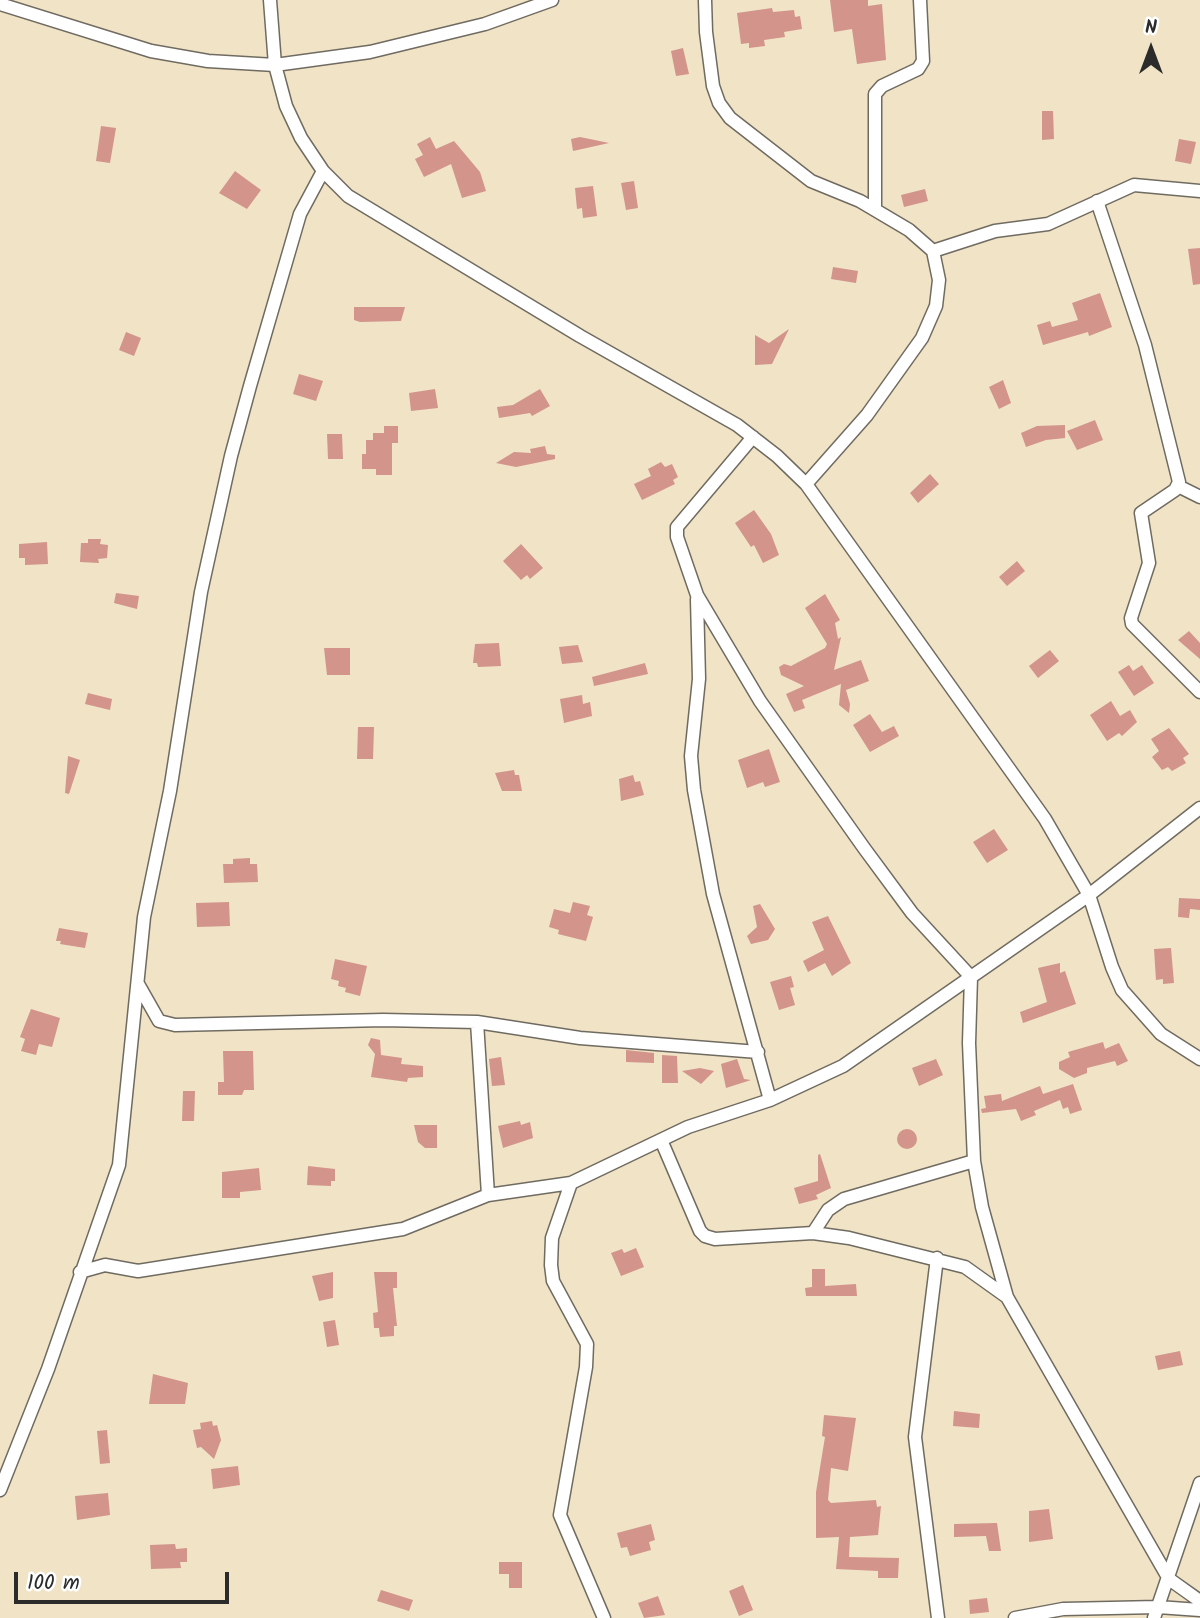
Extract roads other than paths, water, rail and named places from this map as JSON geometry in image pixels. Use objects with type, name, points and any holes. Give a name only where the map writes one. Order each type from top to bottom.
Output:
[{"type":"street","points":[[270,0],[275,65],[286,106],[301,138],[323,170],[348,196],[375,215],[753,437],[806,484],[1045,819],[1090,895],[1122,990],[1161,1034],[1200,1059]]},
{"type":"street","points":[[0,4],[150,51],[208,61],[275,65],[370,52],[485,24],[552,0]]},
{"type":"street","points":[[705,0],[713,86],[719,103],[730,118],[811,181],[909,230],[933,251],[939,280],[936,306],[922,338],[867,415],[806,484]]},
{"type":"street","points":[[875,211],[875,94],[882,86],[918,69],[923,61],[920,0]]},
{"type":"street","points":[[0,1490],[48,1368],[122,1156],[151,875],[170,791],[201,592],[231,456],[300,214],[323,170]]},
{"type":"street","points":[[933,251],[995,231],[1048,224],[1134,185],[1200,191]]},
{"type":"street","points":[[1097,201],[1145,345],[1178,486]]},
{"type":"street","points":[[753,437],[679,520],[677,537],[697,595],[760,701],[864,848],[912,913],[971,977],[969,1043],[974,1161],[988,1235],[1007,1297],[1169,1579],[1200,1601]]},
{"type":"street","points":[[1178,486],[1200,497]]},
{"type":"street","points":[[1178,486],[1142,513],[1149,563],[1131,618],[1132,624],[1200,692]]},
{"type":"street","points":[[697,595],[700,651],[692,772],[713,894],[770,1100]]},
{"type":"street","points":[[80,1272],[106,1265],[138,1271],[404,1229],[488,1195],[571,1183],[688,1127],[770,1100],[843,1066],[1090,895],[1200,808]]},
{"type":"street","points":[[138,984],[159,1021],[175,1025],[383,1020],[477,1022],[580,1038],[758,1052]]},
{"type":"street","points":[[477,1022],[488,1195]]},
{"type":"street","points":[[661,1140],[699,1231],[705,1236],[715,1239],[813,1234],[840,1236],[965,1267],[1007,1297]]},
{"type":"street","points":[[813,1234],[828,1210],[844,1199],[974,1161]]},
{"type":"street","points":[[571,1183],[552,1238],[551,1265],[553,1281],[587,1344],[586,1367],[560,1514],[604,1618]]},
{"type":"street","points":[[937,1258],[915,1437],[938,1618]]},
{"type":"street","points":[[1156,1612],[1200,1483]]},
{"type":"street","points":[[1015,1618],[1063,1609],[1156,1612],[1200,1610]]}]
